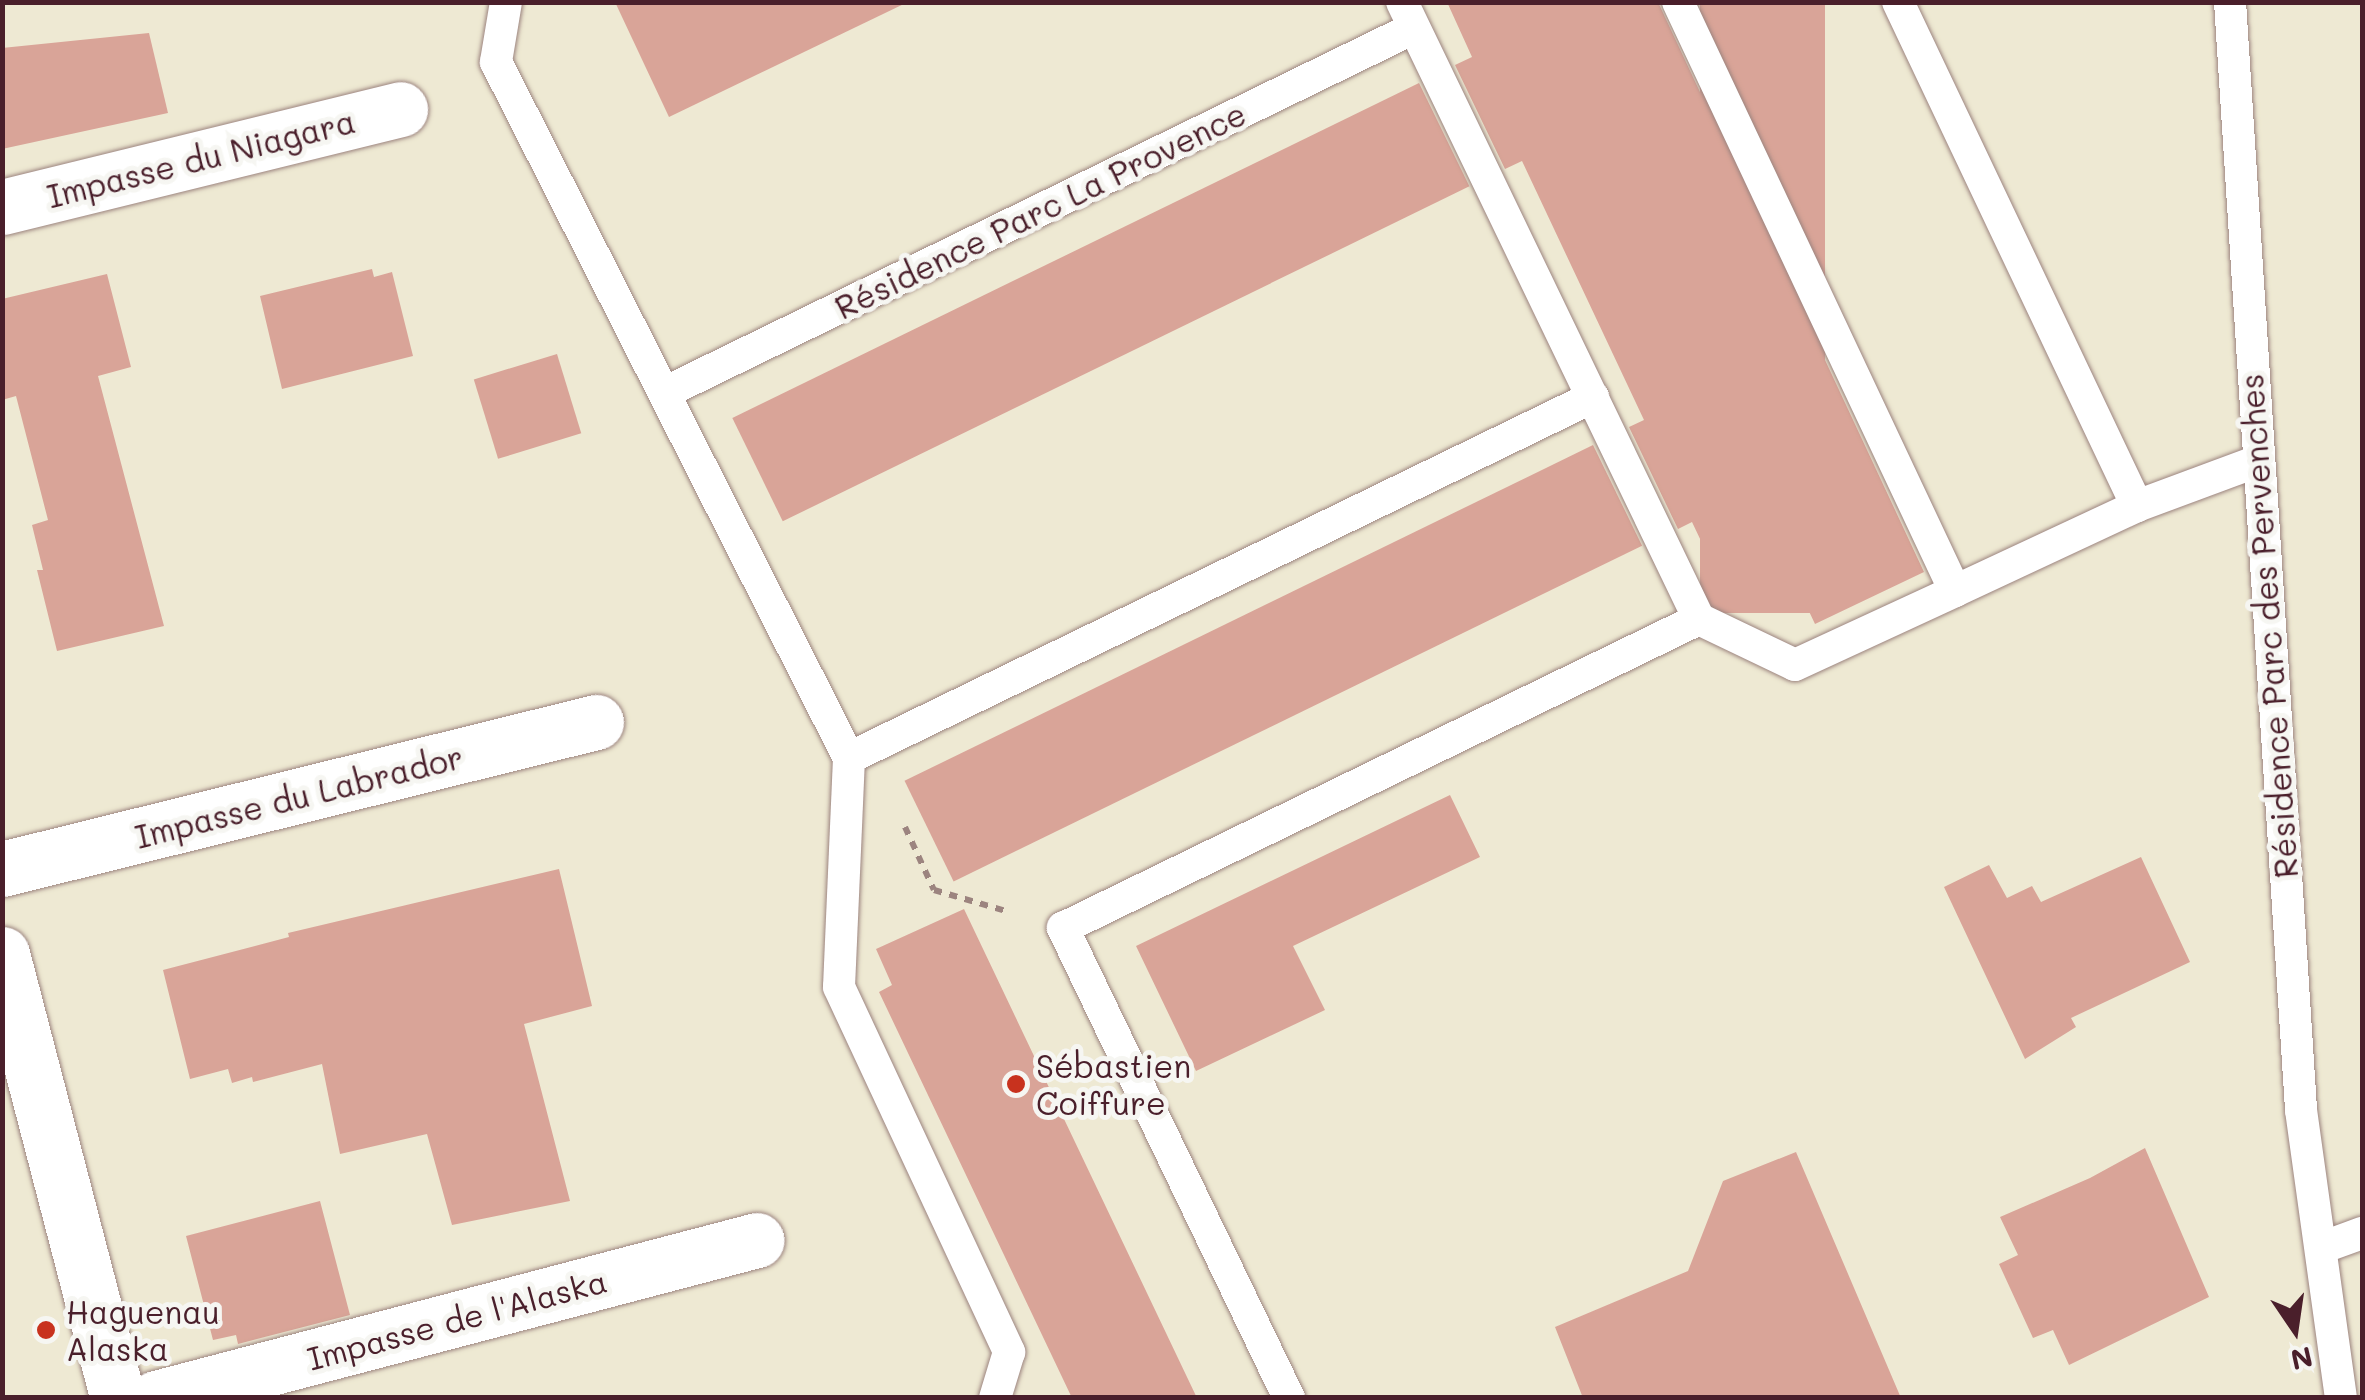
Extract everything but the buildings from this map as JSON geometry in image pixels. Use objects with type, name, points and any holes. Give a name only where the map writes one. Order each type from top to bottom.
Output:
[{"type":"street","name":"Impasse du Niagara","points":[[2,207],[400,110]]},
{"type":"street","name":"Impasse du Labrador","points":[[2,869],[596,722]]},
{"type":"street","points":[[2,954],[118,1398]]},
{"type":"street","name":"Impasse de l'Alaska","points":[[156,1398],[757,1240]]},
{"type":"lane","points":[[506,2],[496,62],[849,758],[839,987],[1009,1352],[995,1398]]},
{"type":"lane","points":[[1678,2],[1955,590]]},
{"type":"lane","points":[[1898,2],[2137,506]]},
{"type":"lane","name":"Résidence Parc des Pervenches","points":[[2230,2],[2301,1110],[2341,1398]]},
{"type":"lane","name":"Résidence Parc La Provence","points":[[666,392],[1408,16],[1699,619]]},
{"type":"lane","points":[[849,758],[1592,397]]},
{"type":"lane","points":[[1289,1398],[1063,928],[1699,619],[1795,665],[2137,506],[2258,461]]},
{"type":"lane","points":[[2321,1248],[2362,1233]]},
{"type":"path","points":[[902,819],[934,890],[1063,928]]},
{"type":"place","name":"Sébastien Coiffure","points":[[1016,1084]]},
{"type":"place","name":"Haguenau Alaska","points":[[46,1330]]}]
